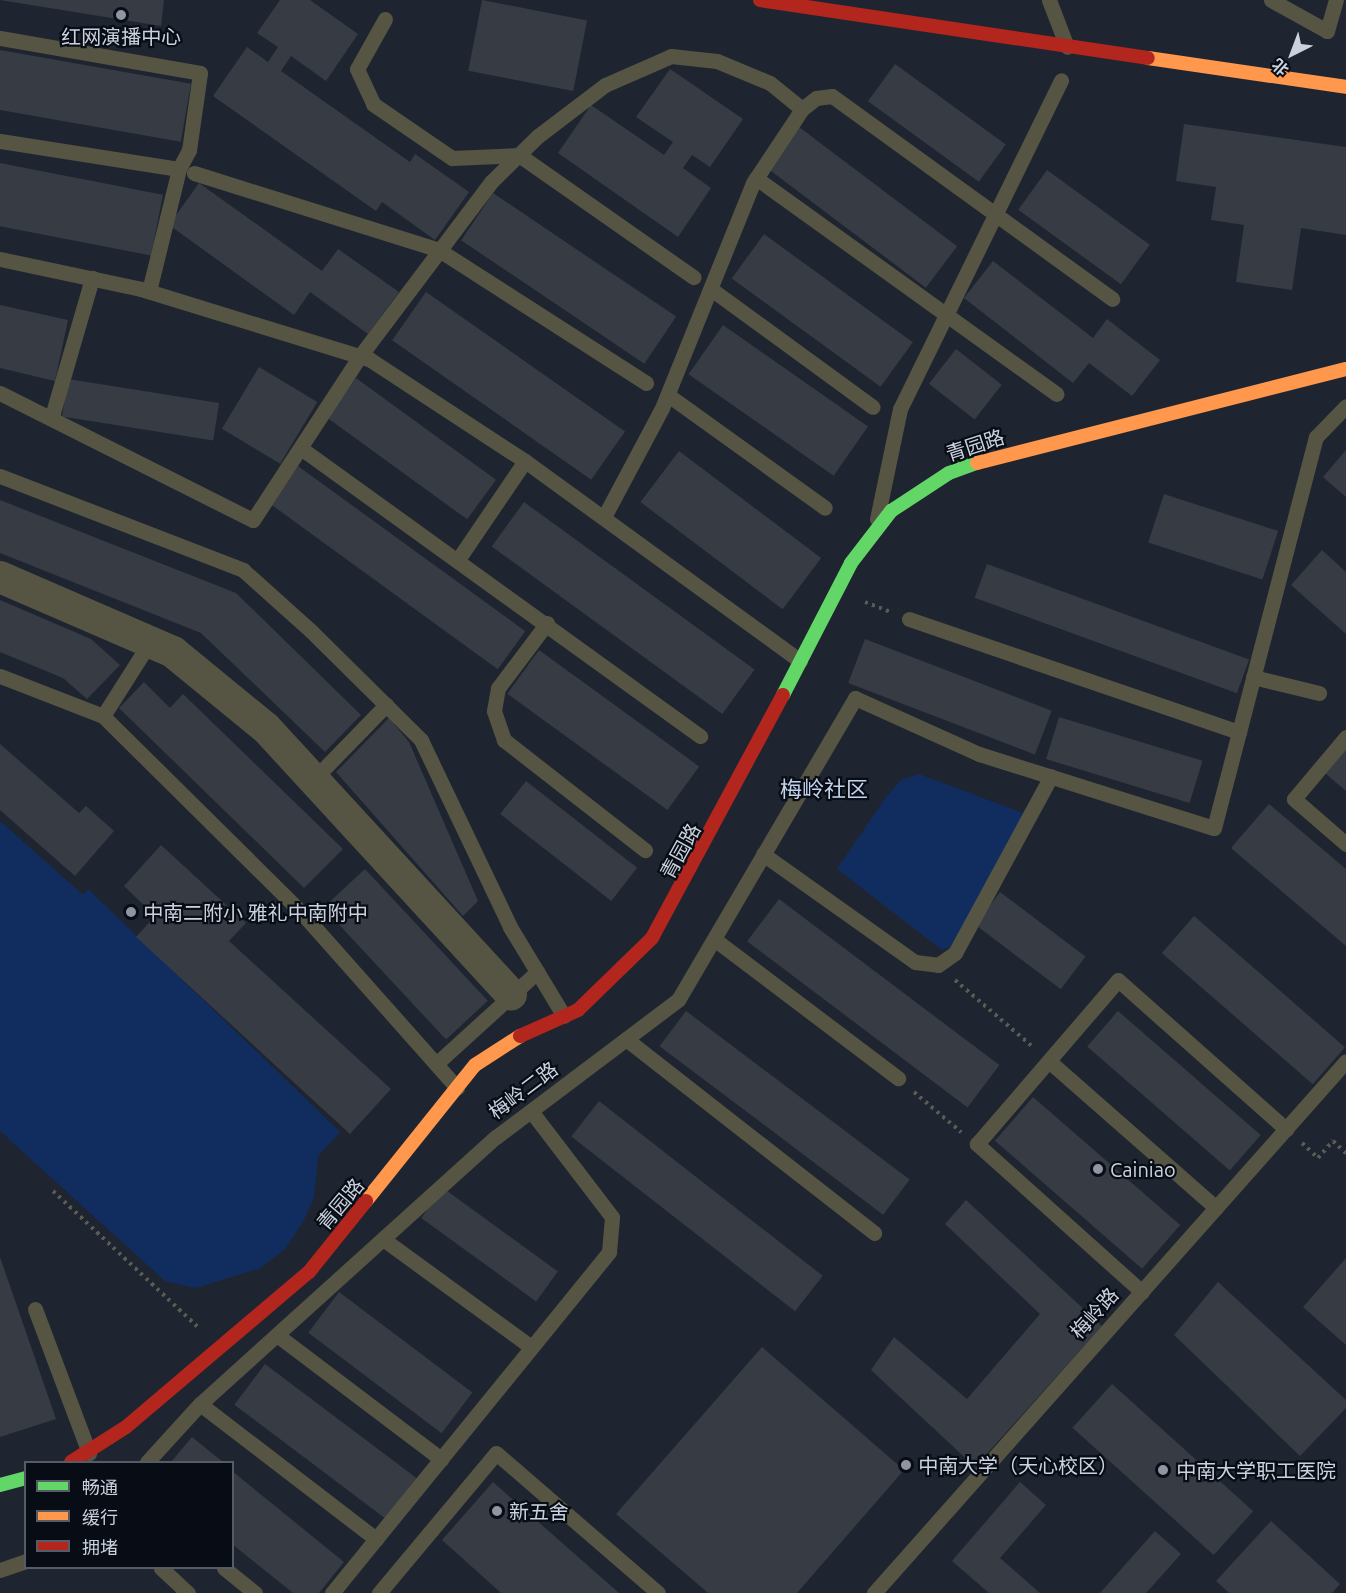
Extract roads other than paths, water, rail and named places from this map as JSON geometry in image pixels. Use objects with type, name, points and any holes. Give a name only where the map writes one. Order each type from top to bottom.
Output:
[{"type":"street","points":[[760,0],[1346,87]]},
{"type":"street","name":"青园路","points":[[73,1461],[89,1453],[309,1272],[457,1088],[489,1052],[564,1016],[619,975],[651,938],[702,855],[837,590],[874,530],[919,490],[976,463],[1346,369]]},
{"type":"street","points":[[0,577],[173,652],[266,728],[511,994]]},
{"type":"street","points":[[0,1485],[24,1479]]},
{"type":"lane","points":[[1049,0],[1067,47]]},
{"type":"lane","points":[[1271,0],[1327,31],[1336,0]]},
{"type":"lane","points":[[385,19],[357,69],[373,104],[452,158],[519,155],[693,277]]},
{"type":"lane","points":[[0,38],[200,73],[187,171],[149,291]]},
{"type":"lane","points":[[0,393],[52,416],[253,520],[302,449],[360,356],[439,250],[519,155],[605,86],[671,56],[728,65],[770,83],[802,109]]},
{"type":"lane","points":[[874,530],[900,409],[997,216],[1061,80]]},
{"type":"lane","points":[[604,517],[668,395],[756,178],[802,109],[816,98],[832,96],[1112,298]]},
{"type":"lane","points":[[0,141],[187,171],[439,250],[646,383]]},
{"type":"lane","points":[[756,178],[1057,394]]},
{"type":"lane","points":[[0,259],[149,291],[360,356],[525,460],[800,661]]},
{"type":"lane","points":[[52,416],[92,278]]},
{"type":"lane","points":[[711,288],[873,407]]},
{"type":"lane","points":[[668,395],[825,508]]},
{"type":"lane","points":[[763,854],[915,962],[938,965],[955,953],[1051,776],[1214,828],[1316,437],[1346,406]]},
{"type":"lane","points":[[302,449],[459,558],[700,736]]},
{"type":"lane","points":[[459,558],[525,460]]},
{"type":"lane","points":[[0,476],[243,570],[386,705],[422,740],[537,972],[564,1016]]},
{"type":"lane","points":[[909,620],[1239,732]]},
{"type":"lane","points":[[548,623],[498,688],[494,711],[504,740],[645,850]]},
{"type":"lane","points":[[104,716],[150,642]]},
{"type":"lane","points":[[0,676],[104,716],[301,912],[457,1088]]},
{"type":"lane","points":[[1253,676],[1319,693]]},
{"type":"lane","name":"梅岭二路","points":[[148,1461],[200,1404],[383,1239],[531,1111],[678,999],[855,698],[979,754],[1051,776]]},
{"type":"lane","points":[[313,780],[386,705]]},
{"type":"lane","points":[[1346,737],[1294,799],[1346,844]]},
{"type":"lane","points":[[714,939],[898,1078]]},
{"type":"lane","points":[[436,1064],[537,972]]},
{"type":"lane","points":[[1142,1292],[976,1144],[1050,1062],[1118,980],[1286,1129]]},
{"type":"lane","points":[[626,1039],[874,1233]]},
{"type":"lane","name":"梅岭路","points":[[874,1593],[1346,1061]]},
{"type":"lane","points":[[1050,1062],[1216,1208]]},
{"type":"lane","points":[[332,1593],[609,1252],[612,1217],[531,1111]]},
{"type":"lane","points":[[383,1239],[531,1347]]},
{"type":"lane","points":[[35,1309],[89,1453]]},
{"type":"lane","points":[[277,1335],[441,1459]]},
{"type":"lane","points":[[200,1404],[375,1539]]},
{"type":"lane","points":[[379,1593],[496,1453],[658,1593]]},
{"type":"lane","points":[[0,1570],[24,1562]]},
{"type":"lane","points":[[162,1569],[188,1593]]},
{"type":"lane","points":[[225,1569],[255,1593]]},
{"type":"place","name":"红网演播中心","points":[[121,15]]},
{"type":"place","name":"中南二附小 雅礼中南附中","points":[[131,912]]},
{"type":"place","name":"Cainiao","points":[[1098,1169]]},
{"type":"place","name":"中南大学（天心校区）","points":[[906,1465]]},
{"type":"place","name":"中南大学职工医院","points":[[1163,1470]]},
{"type":"place","name":"新五舍","points":[[497,1511]]},
{"type":"district","name":"梅岭社区","points":[[824,789]]}]
